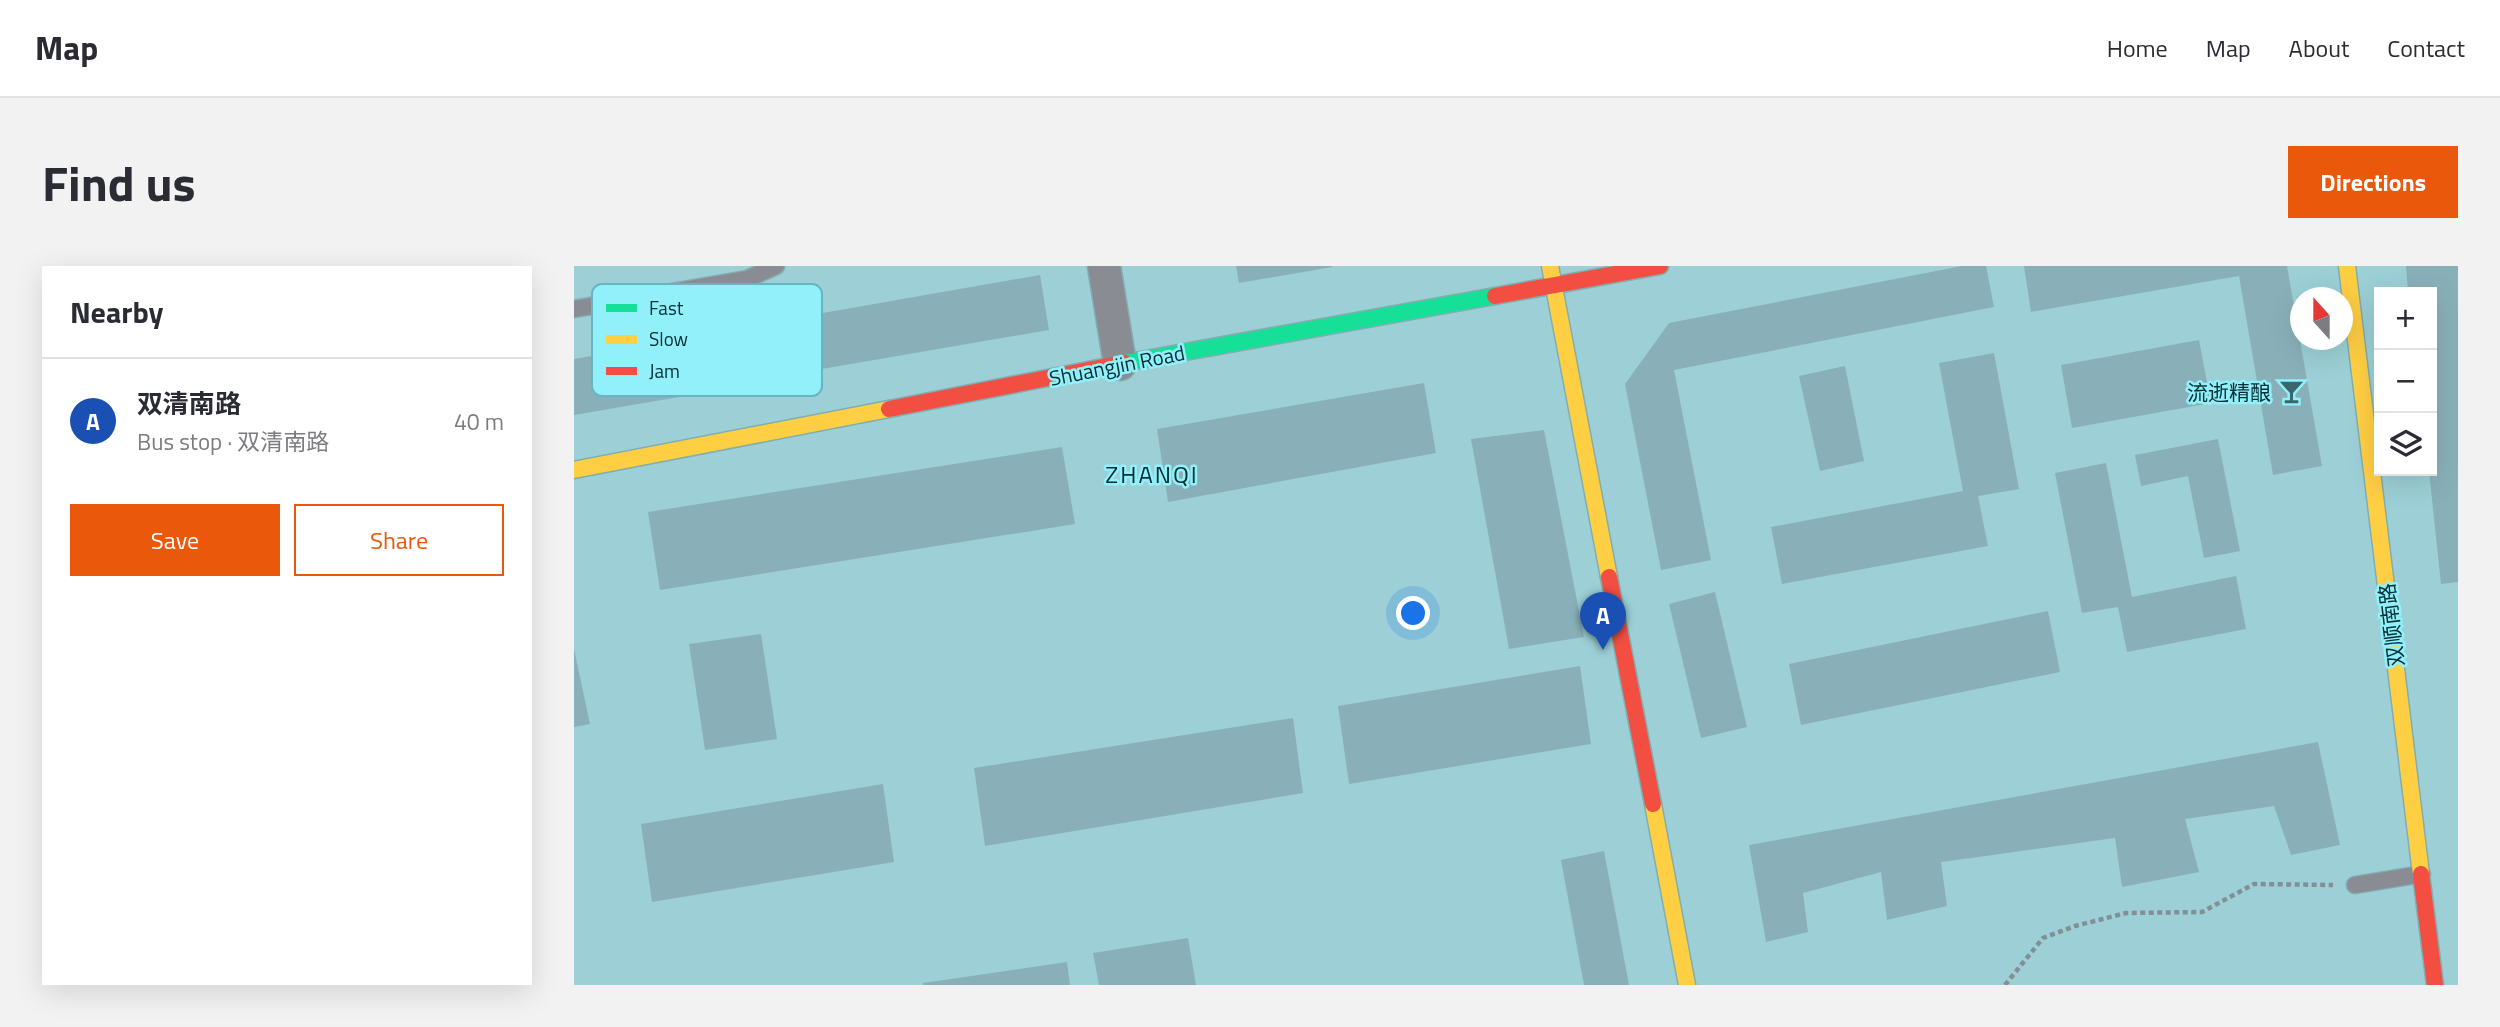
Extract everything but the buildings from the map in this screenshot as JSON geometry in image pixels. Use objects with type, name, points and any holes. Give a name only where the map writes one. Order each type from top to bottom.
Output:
[{"type":"street","points":[[1104,266],[1121,364]]},
{"type":"street","points":[[1550,266],[1687,985]]},
{"type":"street","name":"Shuangjin Road","points":[[574,470],[1121,364],[1660,266]]},
{"type":"street","name":"双顺南路","points":[[2347,266],[2435,985]]},
{"type":"lane","points":[[718,284],[747,279],[776,266]]},
{"type":"lane","points":[[574,309],[592,306]]},
{"type":"lane","points":[[2355,885],[2422,874]]},
{"type":"path","points":[[2005,985],[2043,938],[2075,926],[2126,913],[2202,912],[2254,884],[2355,885]]},
{"type":"traffic: fast","points":[[1124,363],[1495,296]]},
{"type":"traffic: slow","points":[[1550,266],[1609,577]]},
{"type":"traffic: slow","points":[[2347,266],[2421,874]]},
{"type":"traffic: slow","points":[[574,470],[889,409]]},
{"type":"traffic: slow","points":[[1653,804],[1687,985]]},
{"type":"traffic: jam","points":[[1495,296],[1660,266]]},
{"type":"traffic: jam","points":[[889,409],[1124,363]]},
{"type":"traffic: jam","points":[[1609,577],[1653,804]]},
{"type":"traffic: jam","points":[[2421,874],[2435,985]]},
{"type":"place","name":"流逝精酿","points":[[2291,392]]},
{"type":"place","name":"双清南路","points":[[1603,650]]},
{"type":"district","name":"ZHANQI","points":[[1152,474]]}]
